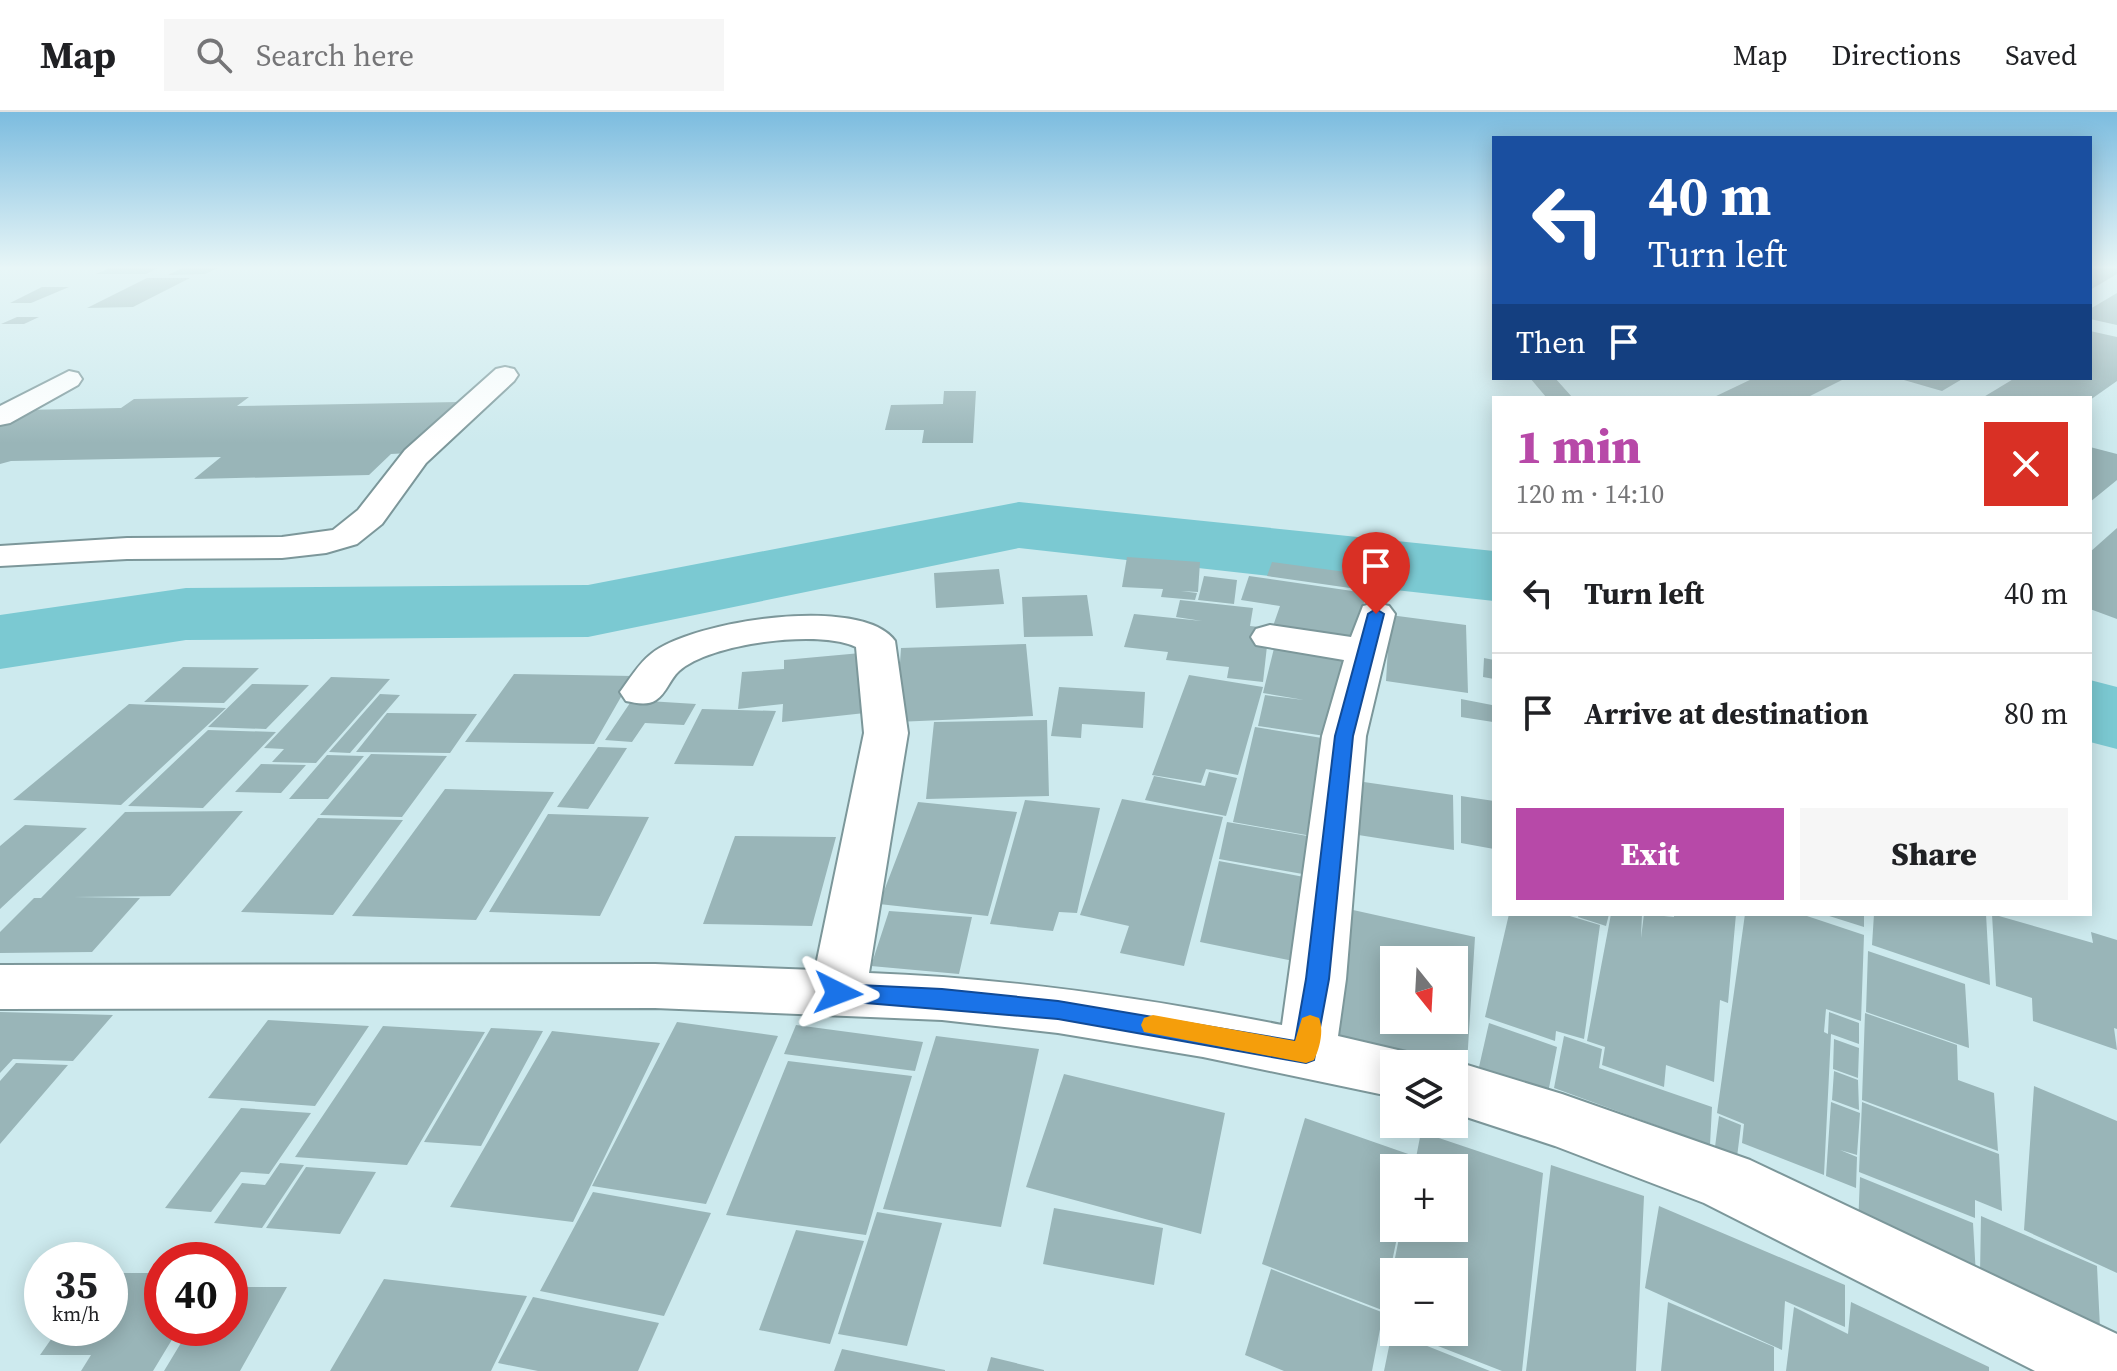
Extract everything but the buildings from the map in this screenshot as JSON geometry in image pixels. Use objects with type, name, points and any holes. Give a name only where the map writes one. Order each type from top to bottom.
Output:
[{"type":"street","points":[[0,556],[121,548],[306,545],[347,537],[380,506],[402,472],[435,434],[479,403],[505,375]]},
{"type":"street","points":[[0,417],[69,379]]},
{"type":"street","points":[[641,692],[665,662],[698,644],[761,630],[848,628],[875,641],[886,733],[838,993]]},
{"type":"street","points":[[1270,637],[1370,632],[1344,736],[1318,979],[1306,1053]]},
{"type":"street","points":[[0,987],[655,986],[942,998],[1058,1010],[1380,1069]]},
{"type":"street","points":[[1468,1091],[1562,1121],[1727,1181],[2113,1371]]},
{"type":"waterway","points":[[0,642],[186,614],[588,611],[1019,525],[1492,576]]},
{"type":"waterway","points":[[2092,711],[2117,719]]},
{"type":"slow traffic","points":[[1153,1025],[1306,1053],[1310,1025]]},
{"type":"route","points":[[838,993],[942,998],[1058,1010],[1306,1053],[1318,979],[1344,736],[1376,614]]}]
